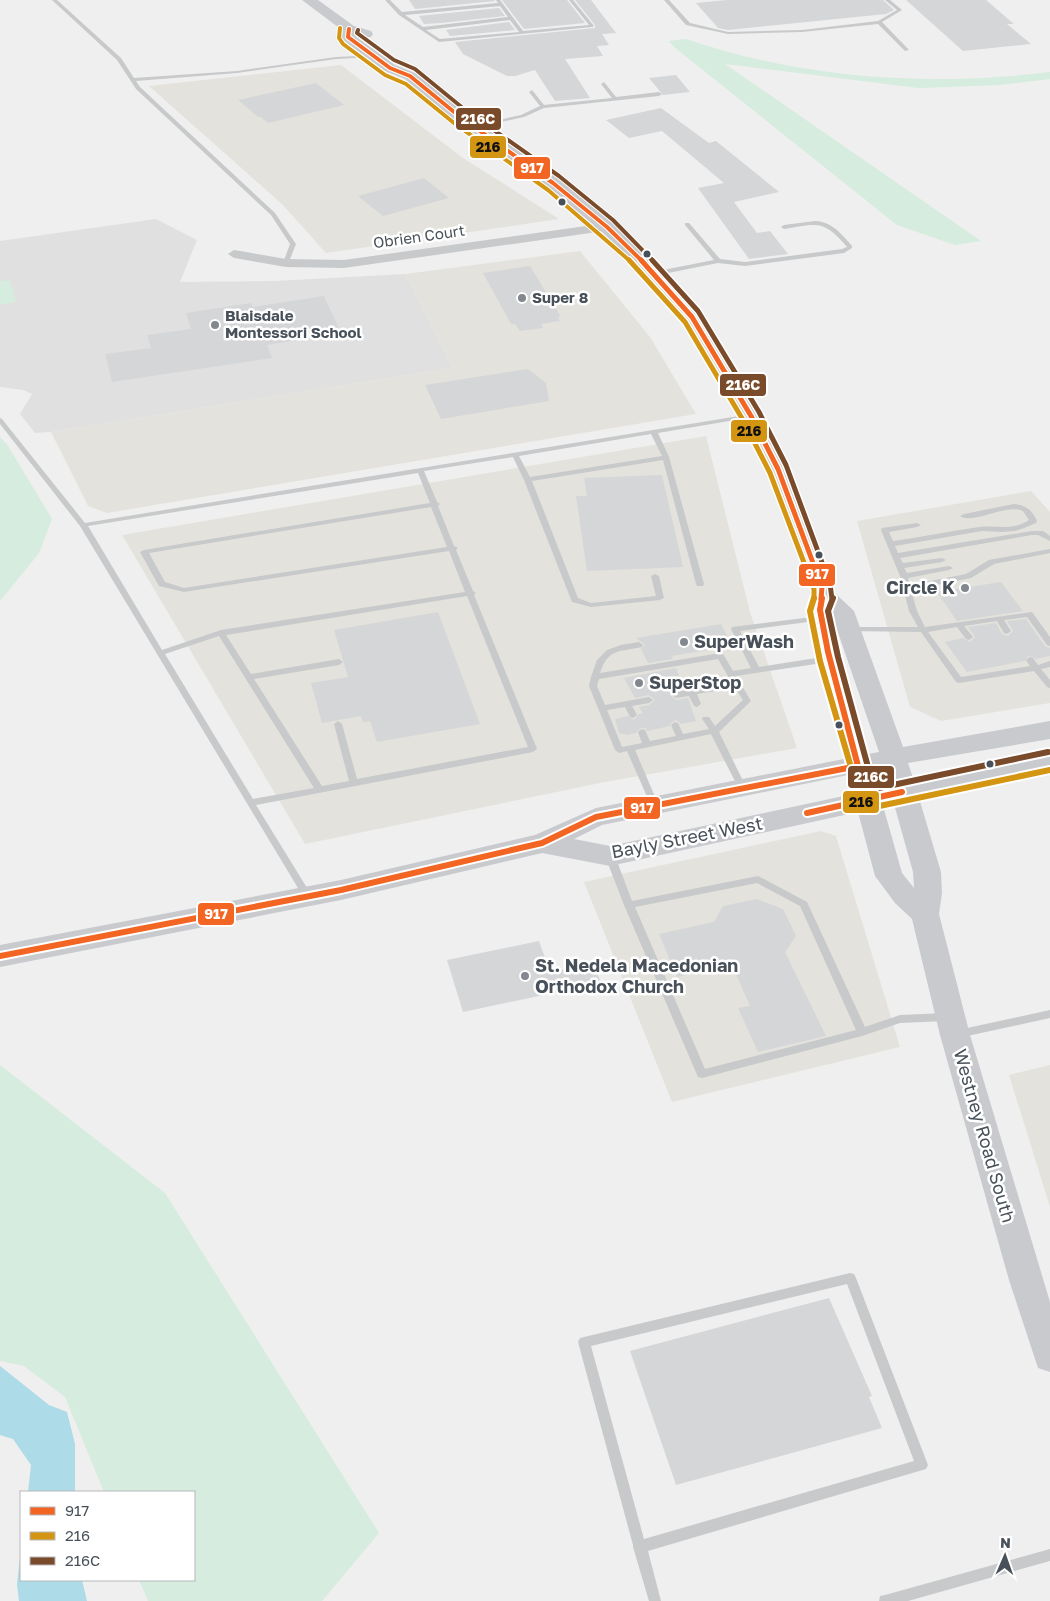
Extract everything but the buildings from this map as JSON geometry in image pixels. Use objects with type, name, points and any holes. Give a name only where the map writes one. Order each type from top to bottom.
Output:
[{"type":"main road","name":"Westney Road South","points":[[309,0],[390,68],[410,76],[474,126],[553,183],[607,227],[692,317],[751,416],[778,469],[822,607],[829,659],[889,876],[905,896],[925,914]]},
{"type":"main road","name":"Westney Road South","points":[[352,35],[369,34],[410,64],[410,76]]},
{"type":"main road","name":"Westney Road South","points":[[822,607],[842,611],[894,758],[902,792],[927,872],[928,893],[925,914],[953,1026],[1026,1280],[1050,1356]]},
{"type":"main road","points":[[0,956],[307,897],[542,843],[596,817],[894,758],[1050,730]]},
{"type":"main road","name":"Bayly Street West","points":[[542,843],[610,856],[1050,761]]},
{"type":"street","name":"Obrien Court","points":[[234,254],[286,263],[344,264],[607,227]]},
{"type":"lane","points":[[54,0],[119,59],[138,88],[273,214],[293,244],[286,263]]},
{"type":"lane","points":[[387,0],[401,14],[439,41],[592,26],[571,0]]},
{"type":"lane","points":[[666,0],[688,24],[728,33],[802,31],[879,22],[900,10],[888,0]]},
{"type":"lane","points":[[401,14],[499,2],[522,33]]},
{"type":"lane","points":[[422,29],[511,18]]},
{"type":"lane","points":[[879,22],[907,50]]},
{"type":"lane","points":[[336,58],[349,50],[352,35]]},
{"type":"lane","points":[[133,80],[237,72],[336,58],[375,56]]},
{"type":"lane","points":[[604,84],[615,99]]},
{"type":"lane","points":[[532,92],[543,107]]},
{"type":"lane","points":[[474,126],[522,116],[543,107],[659,94]]},
{"type":"lane","points":[[653,274],[718,261],[745,264],[844,250],[850,247],[833,227],[823,222],[784,227]]},
{"type":"lane","points":[[687,224],[718,261]]},
{"type":"lane","points":[[83,525],[751,416]]},
{"type":"lane","points":[[0,420],[83,525],[307,897]]},
{"type":"lane","points":[[653,431],[666,457],[700,584]]},
{"type":"lane","points":[[515,454],[528,480],[575,600],[591,605],[660,598],[654,576]]},
{"type":"lane","points":[[528,480],[666,457]]},
{"type":"lane","points":[[250,803],[533,749],[454,548],[420,470]]},
{"type":"lane","points":[[436,504],[144,552],[162,584],[184,590],[454,548]]},
{"type":"lane","points":[[891,544],[982,529],[993,530],[1026,526],[1033,521],[1031,515],[1025,509],[1014,506],[1000,507],[988,512],[964,516]]},
{"type":"lane","points":[[982,529],[988,512]]},
{"type":"lane","points":[[917,525],[885,530],[904,576],[914,611],[923,630],[959,680],[994,671],[1036,668],[1050,664]]},
{"type":"lane","points":[[896,556],[1032,533],[1040,533],[1050,539]]},
{"type":"lane","points":[[908,588],[968,576],[992,562],[1050,551]]},
{"type":"lane","points":[[900,566],[942,560]]},
{"type":"lane","points":[[904,576],[949,568]]},
{"type":"lane","points":[[160,653],[221,633],[472,594]]},
{"type":"lane","points":[[724,631],[822,607]]},
{"type":"lane","points":[[848,629],[923,630],[960,626],[1029,614],[1050,643]]},
{"type":"lane","points":[[998,619],[1007,630]]},
{"type":"lane","points":[[960,626],[969,637]]},
{"type":"lane","points":[[735,629],[756,670]]},
{"type":"lane","points":[[221,633],[320,790]]},
{"type":"lane","points":[[595,677],[720,656],[746,701],[714,732],[619,750],[593,686],[595,677],[600,660],[616,648],[639,645]]},
{"type":"lane","points":[[730,674],[829,659]]},
{"type":"lane","points":[[1030,660],[1050,686]]},
{"type":"lane","points":[[249,677],[338,662]]},
{"type":"lane","points":[[676,695],[738,685]]},
{"type":"lane","points":[[692,693],[697,704]]},
{"type":"lane","points":[[601,708],[648,700]]},
{"type":"lane","points":[[628,703],[633,715]]},
{"type":"lane","points":[[706,719],[743,789]]},
{"type":"lane","points":[[338,724],[354,783]]},
{"type":"lane","points":[[675,725],[681,738]]},
{"type":"lane","points":[[642,732],[648,744]]},
{"type":"lane","points":[[630,748],[655,806]]},
{"type":"lane","points":[[610,856],[629,905],[702,1074],[862,1032],[900,1020],[953,1026],[1050,1014]]},
{"type":"lane","points":[[629,905],[758,879],[804,904],[862,1032]]},
{"type":"lane","points":[[639,1548],[922,1465],[850,1278],[584,1342],[639,1548],[655,1601]]},
{"type":"lane","points":[[885,1601],[1050,1554]]},
{"type":"shaded area","points":[[341,65],[463,158],[559,219],[326,253],[282,204],[149,86]]},
{"type":"shaded area","name":"Blaisdale Montessori School","points":[[156,219],[197,240],[180,282],[275,281],[405,274],[452,368],[35,433],[20,414],[32,394],[23,390],[0,387],[0,241]]},
{"type":"shaded area","points":[[580,251],[650,337],[696,414],[107,513],[88,506],[51,432],[452,368],[405,274]]},
{"type":"shaded area","points":[[706,436],[750,612],[797,748],[605,782],[305,844],[122,535]]},
{"type":"shaded area","points":[[1031,491],[1050,512],[1050,703],[941,721],[910,707],[857,521]]},
{"type":"shaded area","points":[[821,831],[836,836],[900,1047],[672,1102],[584,882]]},
{"type":"shaded area","points":[[1050,1065],[1050,1207],[1009,1075]]},
{"type":"green space","points":[[686,39],[730,53],[820,71],[912,79],[1004,77],[1050,72],[1050,79],[1000,85],[918,88],[725,64],[981,241],[955,245],[897,225],[674,47],[669,41]]},
{"type":"green space","points":[[10,280],[16,302],[0,305],[0,281]]},
{"type":"green space","points":[[0,437],[8,446],[52,519],[39,553],[0,601]]},
{"type":"green space","points":[[0,1065],[165,1193],[379,1533],[322,1601],[148,1601],[139,1581],[195,1581],[195,1491],[104,1491],[65,1397],[24,1366],[0,1361]]},
{"type":"water","points":[[0,1366],[49,1405],[67,1412],[75,1444],[75,1491],[28,1491],[31,1465],[13,1439],[0,1435]]},
{"type":"water","points":[[20,1558],[20,1581],[82,1581],[87,1601],[19,1601],[17,1584]]},
{"type":"transit line","name":"216","points":[[340,28],[339,38],[343,44],[385,75],[406,84],[454,123],[548,190],[601,234],[631,262],[685,322],[743,420],[770,473],[814,589],[815,595],[810,611],[820,661],[862,805],[870,808],[1050,770]]},
{"type":"transit line","name":"917","points":[[349,29],[348,37],[390,68],[410,76],[459,116],[553,183],[607,227],[637,256],[692,317],[751,416],[778,469],[822,587],[820,610],[828,652],[858,766]]},
{"type":"transit line","name":"216C","points":[[358,30],[357,33],[394,60],[415,69],[464,109],[559,176],[613,220],[698,311],[759,412],[786,465],[830,584],[833,597],[828,611],[838,657],[874,789],[1048,752]]},
{"type":"transit line","name":"917","points":[[0,956],[341,890],[542,843],[596,817],[858,766]]},
{"type":"transit line","name":"917","points":[[807,813],[902,792]]},
{"type":"place","name":"Super 8","points":[[522,298]]},
{"type":"place","name":"Blaisdale Montessori School","points":[[215,325]]},
{"type":"place","name":"Circle K","points":[[965,588]]},
{"type":"place","name":"SuperWash","points":[[684,642]]},
{"type":"place","name":"SuperStop","points":[[639,683]]},
{"type":"place","name":"St. Nedela Macedonian Orthodox Church","points":[[525,976]]}]
